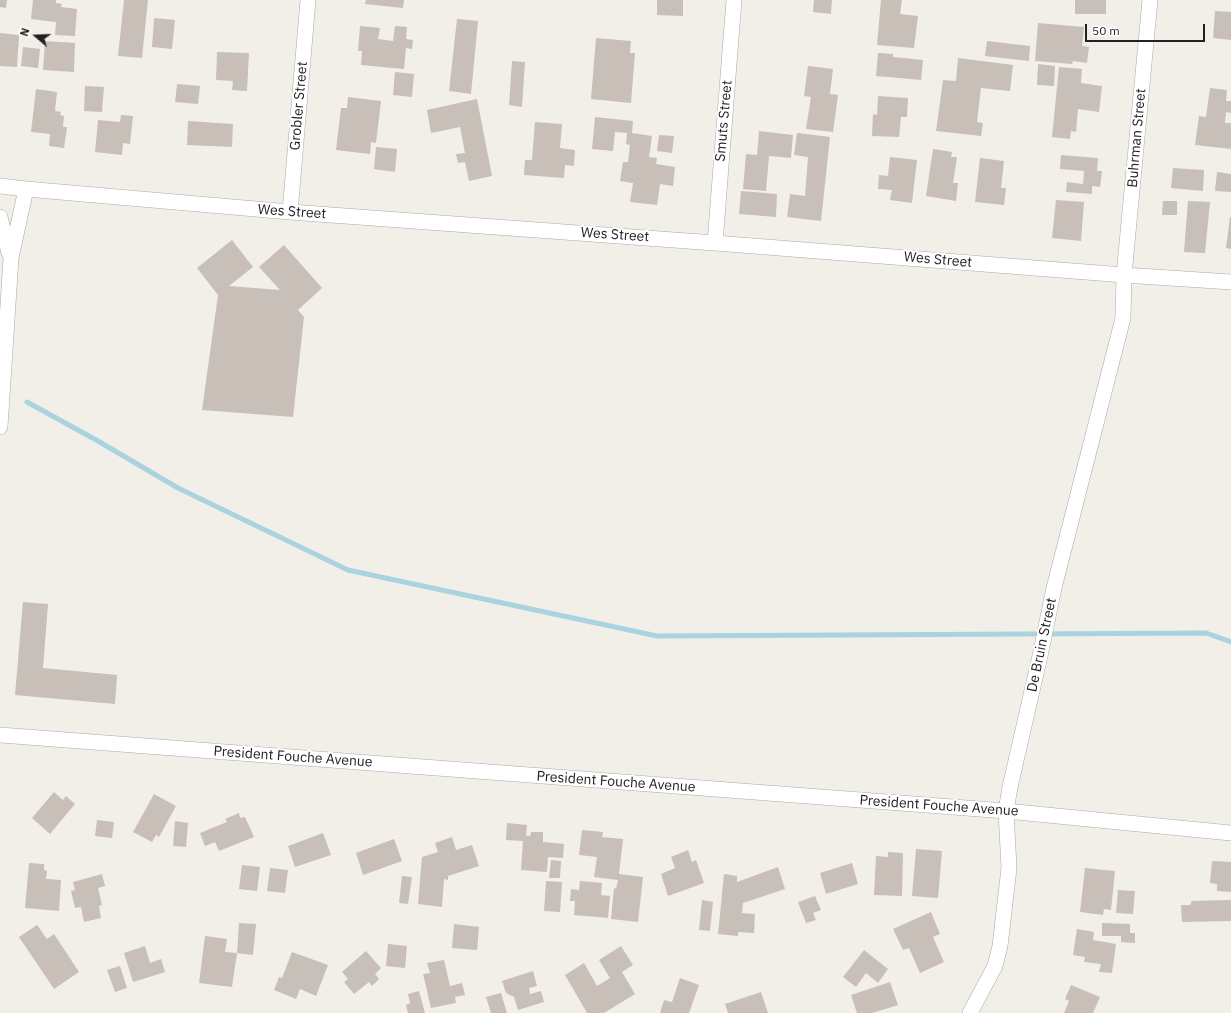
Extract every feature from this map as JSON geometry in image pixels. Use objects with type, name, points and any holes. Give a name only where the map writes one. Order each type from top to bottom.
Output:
[{"type":"street","name":"Grobler Street","points":[[290,212],[308,0]]},
{"type":"street","name":"Smuts Street","points":[[715,243],[734,0]]},
{"type":"street","name":"Buhrman Street","points":[[1124,275],[1150,0]]},
{"type":"street","name":"Wes Street","points":[[0,186],[26,190],[290,212],[1231,282]]},
{"type":"street","points":[[0,427],[10,258],[26,190]]},
{"type":"street","points":[[0,217],[10,258]]},
{"type":"street","name":"De Bruin Street","points":[[970,1013],[995,966],[1000,946],[1009,868],[1006,811],[1010,787],[1054,588],[1124,318],[1124,275]]},
{"type":"street","name":"President Fouche Avenue","points":[[0,735],[1006,811],[1231,833]]},
{"type":"building","points":[[0,0],[7,0],[6,8],[0,7]]},
{"type":"building","points":[[33,0],[56,0],[56,3],[62,4],[61,7],[77,9],[75,36],[55,35],[56,22],[31,19]]},
{"type":"building","points":[[124,0],[148,0],[142,58],[118,56]]},
{"type":"building","points":[[366,0],[404,0],[403,8],[365,4]]},
{"type":"building","points":[[657,0],[683,0],[683,16],[657,15]]},
{"type":"building","points":[[814,0],[832,0],[831,14],[813,12]]},
{"type":"building","points":[[881,0],[902,0],[900,14],[918,16],[914,48],[877,45]]},
{"type":"building","points":[[1075,0],[1106,0],[1106,14],[1075,14]]},
{"type":"building","points":[[1215,11],[1231,12],[1231,40],[1213,38]]},
{"type":"building","points":[[154,18],[175,20],[172,49],[152,47]]},
{"type":"building","points":[[457,19],[478,21],[471,94],[449,91]]},
{"type":"building","points":[[1038,23],[1084,27],[1082,46],[1089,47],[1087,63],[1073,61],[1072,64],[1035,61]]},
{"type":"building","points":[[360,26],[380,28],[378,39],[393,41],[395,26],[407,27],[406,39],[413,40],[412,49],[406,48],[404,69],[361,65],[362,51],[358,51]]},
{"type":"building","points":[[0,33],[19,35],[17,67],[0,66]]},
{"type":"building","points":[[596,38],[631,41],[630,53],[635,53],[631,103],[591,99]]},
{"type":"building","points":[[45,41],[75,43],[74,72],[43,70]]},
{"type":"building","points":[[987,41],[1030,46],[1029,61],[985,56]]},
{"type":"building","points":[[23,47],[40,49],[38,68],[21,66]]},
{"type":"building","points":[[217,52],[249,53],[247,91],[232,90],[233,81],[216,80]]},
{"type":"building","points":[[878,53],[893,54],[893,57],[923,60],[921,80],[876,76]]},
{"type":"building","points":[[958,58],[1013,65],[1010,91],[981,88],[977,122],[983,123],[981,136],[936,131],[943,80],[956,81]]},
{"type":"building","points":[[512,61],[525,62],[522,107],[509,105]]},
{"type":"building","points":[[1038,64],[1055,66],[1054,86],[1037,85]]},
{"type":"building","points":[[808,66],[833,69],[830,94],[838,95],[833,132],[806,129],[811,97],[804,96]]},
{"type":"building","points":[[1059,67],[1082,69],[1081,83],[1102,86],[1099,112],[1078,109],[1076,132],[1071,131],[1070,139],[1052,137]]},
{"type":"building","points":[[395,72],[414,74],[412,97],[393,95]]},
{"type":"building","points":[[177,84],[200,86],[198,104],[175,102]]},
{"type":"building","points":[[85,86],[104,87],[102,112],[84,111]]},
{"type":"building","points":[[1210,88],[1227,90],[1226,101],[1231,101],[1231,113],[1226,112],[1225,123],[1231,123],[1231,149],[1195,145],[1199,116],[1206,117]]},
{"type":"building","points":[[36,89],[57,92],[55,111],[61,112],[60,115],[64,116],[63,127],[67,127],[64,148],[49,146],[50,134],[31,132]]},
{"type":"building","points":[[878,96],[908,98],[907,117],[901,117],[899,137],[872,136],[873,114],[877,115]]},
{"type":"building","points":[[348,97],[381,101],[376,143],[371,142],[370,154],[336,150],[341,108],[347,108]]},
{"type":"building","points":[[477,99],[492,176],[469,181],[465,162],[458,163],[456,154],[465,153],[460,127],[431,133],[427,110]]},
{"type":"building","points":[[121,115],[133,116],[130,144],[123,143],[122,155],[95,152],[98,120],[120,122]]},
{"type":"building","points":[[595,117],[633,121],[632,133],[652,136],[649,157],[657,158],[656,164],[675,167],[673,186],[660,184],[657,205],[630,202],[633,183],[620,181],[623,162],[628,162],[630,145],[626,144],[627,133],[615,132],[613,151],[592,149]]},
{"type":"building","points":[[188,121],[233,124],[232,147],[187,145]]},
{"type":"building","points":[[535,122],[562,124],[560,148],[575,150],[574,166],[565,165],[564,178],[524,175],[525,160],[532,160]]},
{"type":"building","points":[[759,131],[793,135],[791,158],[769,156],[766,191],[743,189],[746,154],[757,155]]},
{"type":"building","points":[[797,133],[830,137],[821,221],[787,217],[790,194],[805,196],[808,157],[794,155]]},
{"type":"building","points":[[659,135],[674,136],[672,153],[657,151]]},
{"type":"building","points":[[376,147],[397,149],[395,172],[374,169]]},
{"type":"building","points":[[933,149],[952,152],[951,157],[957,157],[953,183],[958,183],[956,201],[926,196]]},
{"type":"building","points":[[1061,155],[1098,158],[1097,171],[1102,171],[1100,187],[1092,186],[1092,194],[1066,192],[1067,182],[1083,184],[1084,171],[1060,169]]},
{"type":"building","points":[[890,157],[917,160],[912,203],[890,200],[892,190],[878,189],[879,175],[888,176]]},
{"type":"building","points":[[980,158],[1004,161],[1001,188],[1006,188],[1004,205],[975,202]]},
{"type":"building","points":[[1173,168],[1204,170],[1203,191],[1171,188]]},
{"type":"building","points":[[1217,172],[1231,174],[1231,192],[1215,191]]},
{"type":"building","points":[[741,191],[777,194],[776,217],[739,214]]},
{"type":"building","points":[[1056,200],[1084,202],[1081,241],[1052,238]]},
{"type":"building","points":[[1163,201],[1177,201],[1177,215],[1162,215]]},
{"type":"building","points":[[1188,201],[1210,202],[1205,253],[1184,252]]},
{"type":"building","points":[[1231,217],[1231,249],[1226,248]]},
{"type":"building","points":[[232,240],[253,267],[229,286],[280,290],[259,267],[284,245],[322,288],[298,310],[304,317],[293,417],[202,410],[218,295],[197,268]]},
{"type":"building","points":[[23,602],[48,604],[43,668],[117,675],[115,704],[15,695]]},
{"type":"building","points":[[54,792],[63,800],[66,796],[75,804],[50,834],[32,818]]},
{"type":"building","points":[[154,794],[176,806],[159,837],[156,835],[152,842],[133,832]]},
{"type":"building","points":[[239,813],[240,818],[245,817],[254,837],[219,851],[215,842],[205,846],[200,833],[227,822],[225,819]]},
{"type":"building","points":[[97,820],[114,822],[112,838],[95,836]]},
{"type":"building","points":[[175,821],[188,823],[186,847],[173,846]]},
{"type":"building","points":[[507,823],[527,825],[526,836],[530,836],[531,832],[543,832],[543,842],[564,844],[563,858],[548,857],[547,872],[521,870],[523,841],[506,840]]},
{"type":"building","points":[[582,830],[603,832],[602,837],[623,839],[619,874],[643,877],[638,922],[611,919],[614,888],[616,889],[618,880],[594,877],[597,857],[579,855]]},
{"type":"building","points":[[323,833],[331,855],[295,867],[288,846]]},
{"type":"building","points":[[452,837],[456,850],[472,845],[479,866],[448,876],[448,880],[444,879],[442,907],[418,904],[422,857],[438,852],[435,843]]},
{"type":"building","points":[[394,839],[402,861],[363,875],[356,853]]},
{"type":"building","points":[[916,849],[942,851],[938,898],[912,896]]},
{"type":"building","points":[[688,850],[692,862],[696,860],[704,883],[668,896],[661,874],[675,868],[671,857]]},
{"type":"building","points":[[888,852],[903,853],[902,896],[874,895],[876,856],[888,857]]},
{"type":"building","points":[[551,860],[561,861],[560,878],[549,878]]},
{"type":"building","points":[[1212,861],[1231,862],[1231,892],[1217,891],[1217,884],[1210,883]]},
{"type":"building","points":[[29,863],[44,864],[44,870],[47,871],[46,879],[61,880],[59,911],[25,908]]},
{"type":"building","points":[[852,863],[858,884],[826,894],[820,873]]},
{"type":"building","points":[[242,865],[260,867],[257,891],[239,889]]},
{"type":"building","points":[[778,867],[785,889],[743,903],[742,913],[755,914],[754,933],[738,932],[738,936],[718,934],[724,874],[737,876],[737,882]]},
{"type":"building","points":[[270,868],[288,870],[285,893],[267,891]]},
{"type":"building","points":[[1085,868],[1115,871],[1111,910],[1104,909],[1103,915],[1080,912]]},
{"type":"building","points":[[102,874],[105,886],[98,888],[102,905],[99,906],[101,918],[84,922],[81,907],[75,908],[71,891],[75,890],[73,882]]},
{"type":"building","points":[[402,876],[412,877],[408,904],[399,903]]},
{"type":"building","points":[[546,881],[562,882],[560,912],[544,911]]},
{"type":"building","points":[[580,881],[602,883],[601,895],[610,896],[608,918],[574,915],[575,901],[570,901],[571,889],[579,890]]},
{"type":"building","points":[[1118,890],[1135,891],[1133,914],[1116,913]]},
{"type":"building","points":[[815,896],[821,910],[813,913],[816,920],[806,923],[798,902]]},
{"type":"building","points":[[702,900],[713,902],[710,931],[699,930]]},
{"type":"building","points":[[1231,900],[1231,921],[1182,922],[1181,905],[1190,905],[1192,901]]},
{"type":"building","points":[[931,912],[940,934],[933,937],[944,962],[920,973],[909,948],[903,950],[893,929]]},
{"type":"building","points":[[239,923],[256,924],[253,955],[237,953]]},
{"type":"building","points":[[1102,923],[1130,924],[1130,933],[1135,933],[1135,943],[1121,942],[1121,936],[1102,936]]},
{"type":"building","points":[[454,924],[479,927],[477,950],[452,948]]},
{"type":"building","points":[[37,925],[47,939],[54,934],[79,972],[54,989],[19,937]]},
{"type":"building","points":[[1077,929],[1094,932],[1093,940],[1116,944],[1112,973],[1099,972],[1101,964],[1084,962],[1085,957],[1073,955]]},
{"type":"building","points":[[205,936],[227,939],[225,952],[237,953],[232,987],[199,983]]},
{"type":"building","points":[[388,944],[407,946],[405,968],[386,966]]},
{"type":"building","points":[[145,946],[150,963],[161,959],[165,972],[133,982],[124,953]]},
{"type":"building","points":[[621,946],[633,965],[622,972],[635,994],[604,1013],[587,1013],[565,975],[584,963],[597,986],[610,978],[599,960]]},
{"type":"building","points":[[864,950],[888,969],[878,983],[866,973],[856,987],[843,977]]},
{"type":"building","points":[[366,951],[381,968],[375,974],[379,979],[372,986],[369,982],[354,994],[344,982],[348,979],[342,972]]},
{"type":"building","points":[[292,952],[328,965],[316,996],[300,989],[296,999],[274,990],[279,977],[282,978]]},
{"type":"building","points":[[444,960],[450,986],[462,983],[465,995],[455,997],[456,1003],[431,1008],[423,974],[430,973],[427,963]]},
{"type":"building","points":[[120,966],[127,988],[115,992],[107,970]]},
{"type":"building","points":[[533,971],[537,986],[529,988],[530,994],[541,991],[544,1002],[518,1010],[514,997],[506,993],[502,981]]},
{"type":"building","points":[[680,978],[699,985],[689,1013],[660,1013],[664,1000],[672,1002]]},
{"type":"building","points":[[890,982],[898,1005],[872,1013],[857,1013],[851,995]]},
{"type":"building","points":[[1071,985],[1100,997],[1093,1013],[1064,1013],[1069,1001],[1065,999]]},
{"type":"building","points":[[419,991],[425,1013],[408,1013],[406,1005],[410,1003],[408,994]]},
{"type":"building","points":[[761,992],[768,1013],[728,1013],[725,1004]]},
{"type":"building","points":[[501,993],[507,1013],[491,1013],[486,997]]},
{"type":"waterway","points":[[27,402],[98,441],[178,488],[348,570],[657,636],[1206,633],[1231,642]]}]
